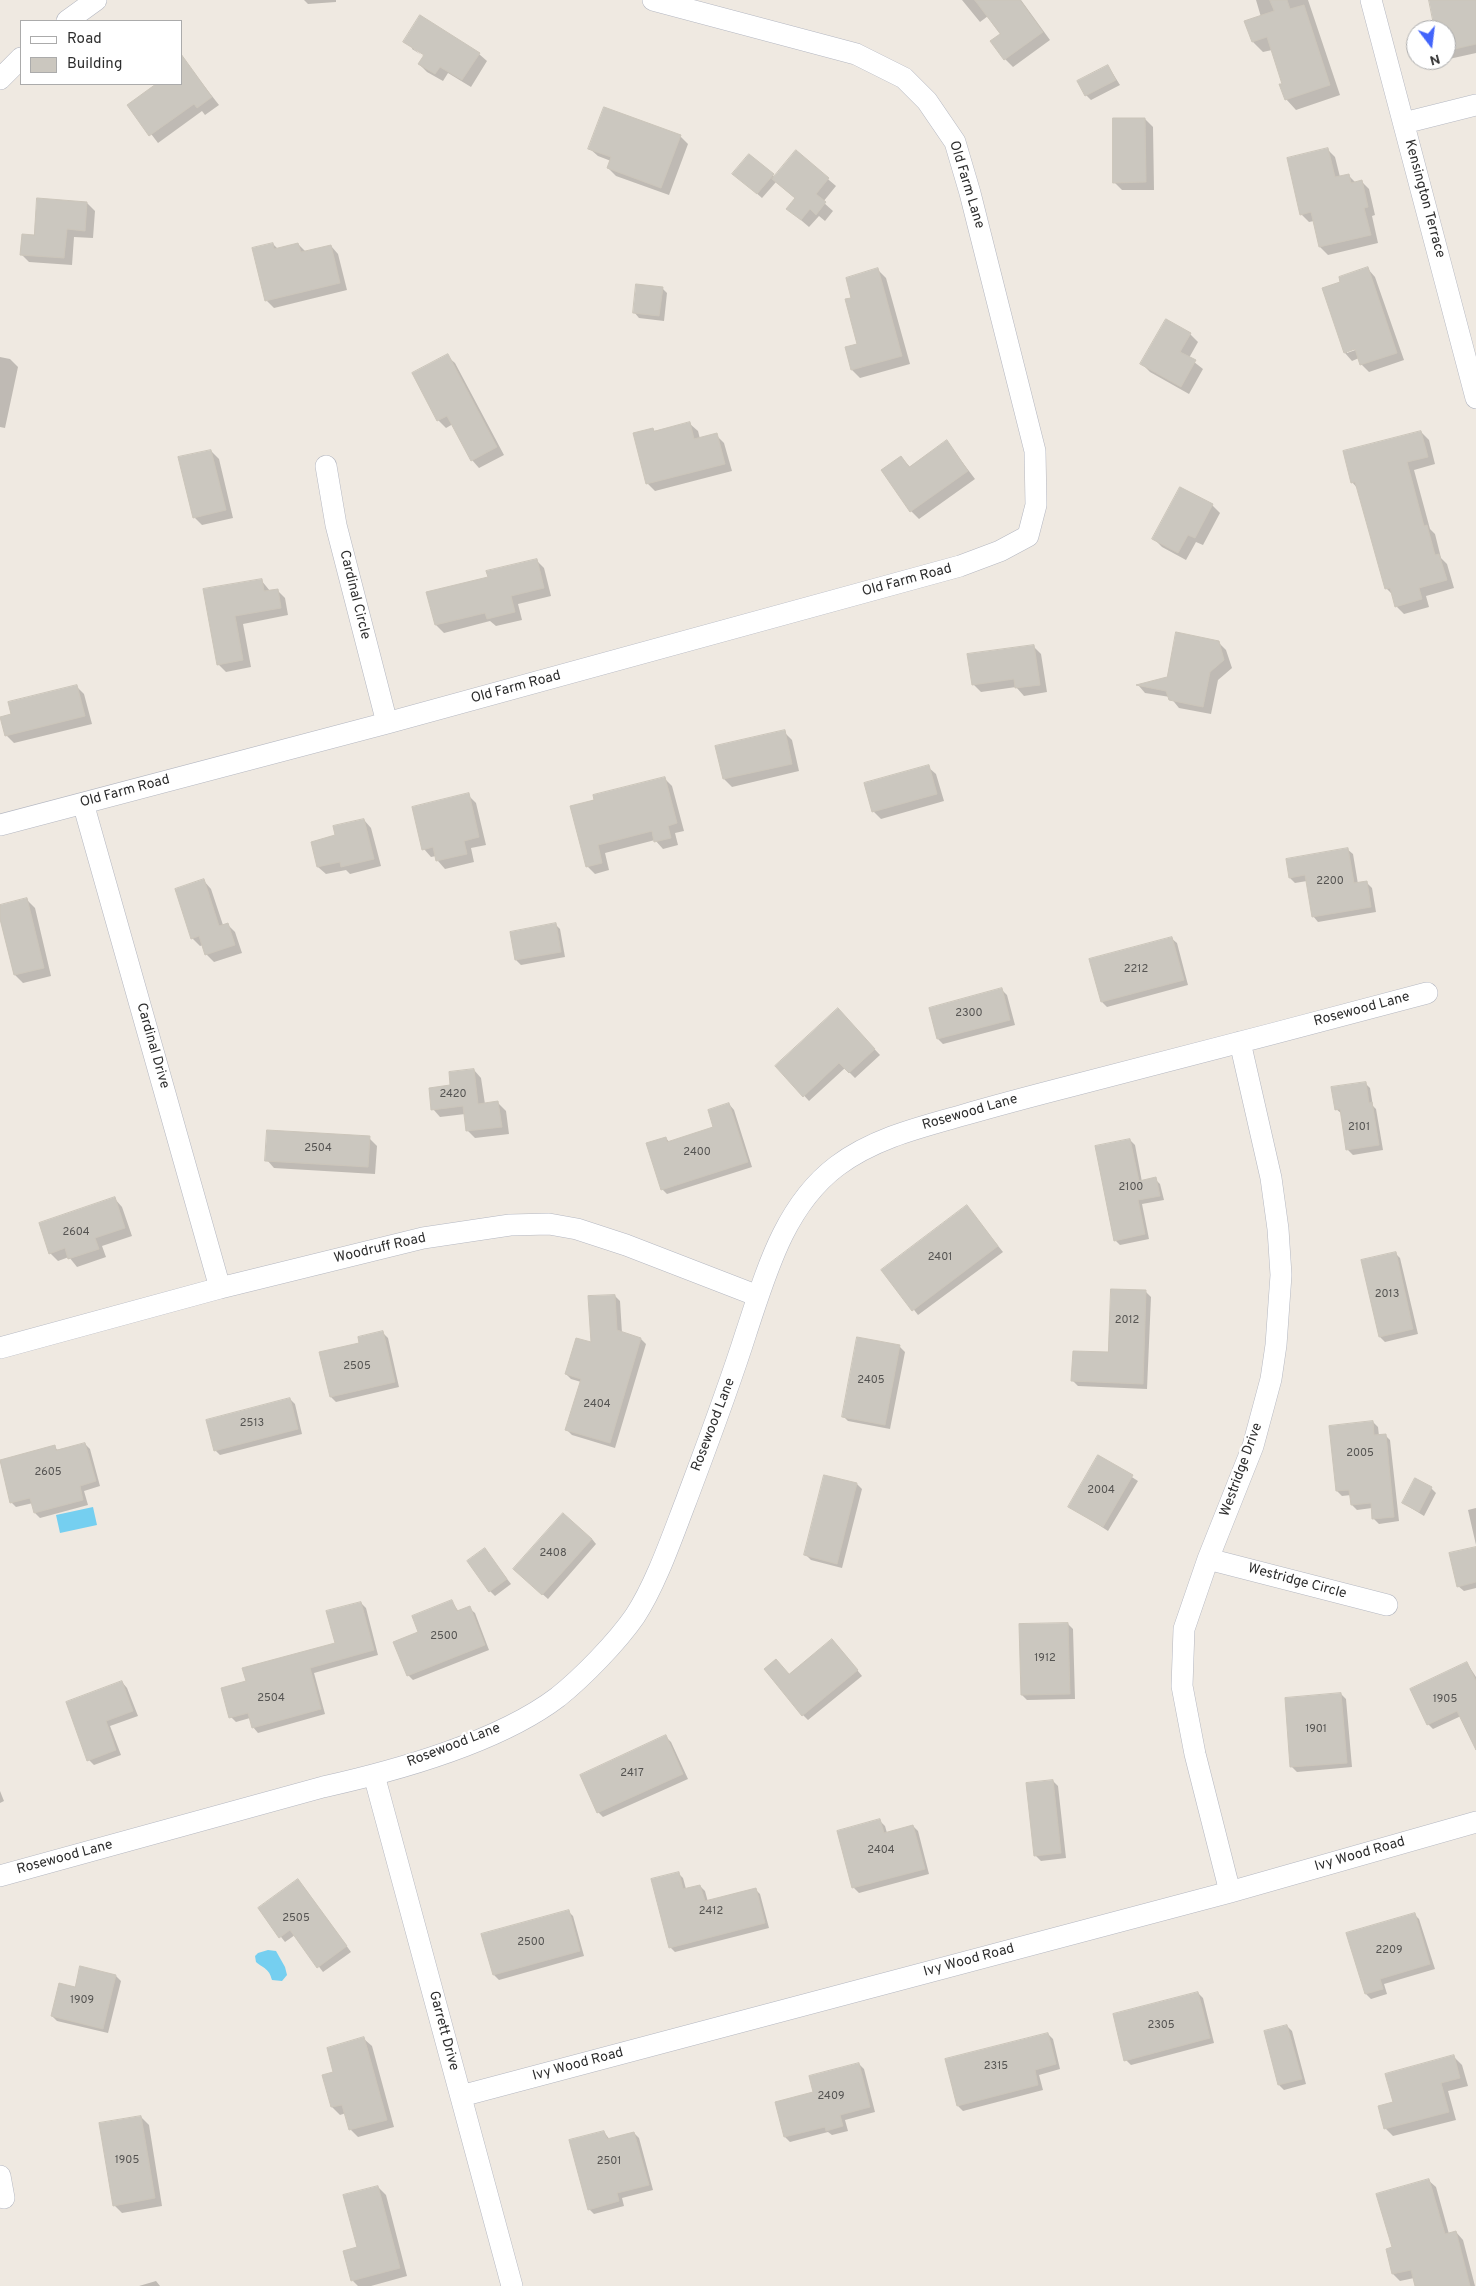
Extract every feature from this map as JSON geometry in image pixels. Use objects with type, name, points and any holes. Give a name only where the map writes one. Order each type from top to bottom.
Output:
[{"type":"street","points":[[68,20],[96,0]]},
{"type":"street","name":"Old Farm Lane","points":[[653,0],[856,54],[904,78],[927,101],[955,142],[970,193],[1035,451],[1036,506],[1028,536]]},
{"type":"street","name":"Kensington Terrace","points":[[1372,0],[1476,398]]},
{"type":"street","points":[[0,79],[20,59]]},
{"type":"street","points":[[1404,123],[1476,105]]},
{"type":"street","name":"Cardinal Circle","points":[[326,466],[336,525],[387,723]]},
{"type":"street","name":"Old Farm Road","points":[[0,825],[387,723],[960,566],[1000,550],[1028,536]]},
{"type":"street","name":"Cardinal Drive","points":[[83,803],[220,1288]]},
{"type":"street","name":"Rosewood Lane","points":[[0,1876],[324,1786],[374,1775],[476,1741],[522,1719],[558,1697],[605,1652],[635,1616],[665,1555],[731,1381],[758,1296],[779,1239],[798,1208],[816,1185],[836,1167],[859,1152],[886,1139],[946,1120],[1427,993]]},
{"type":"street","name":"Westridge Drive","points":[[1230,1892],[1195,1754],[1182,1686],[1184,1629],[1208,1559],[1253,1446],[1271,1379],[1281,1284],[1279,1235],[1271,1178],[1240,1042]]},
{"type":"street","name":"Woodruff Road","points":[[0,1348],[220,1288],[422,1238],[510,1225],[549,1224],[577,1229],[626,1245],[758,1296]]},
{"type":"street","name":"Westridge Circle","points":[[1208,1559],[1386,1605]]},
{"type":"street","name":"Garrett Drive","points":[[374,1775],[512,2286]]},
{"type":"street","name":"Ivy Wood Road","points":[[461,2096],[1230,1892],[1476,1822]]},
{"type":"street","points":[[0,2176],[4,2198]]},
{"type":"water","points":[[93,1507],[97,1525],[60,1533],[56,1515]]},
{"type":"water","points":[[268,1950],[276,1951],[285,1967],[287,1975],[282,1981],[272,1980],[268,1971],[256,1962],[255,1956],[258,1953]]},
{"type":"building","points":[[975,0],[1020,0],[1043,32],[1004,60],[990,41],[1000,34]]},
{"type":"building","points":[[1270,0],[1287,0],[1290,9],[1304,5],[1330,85],[1285,100],[1279,84],[1282,84],[1267,37],[1252,42],[1244,21],[1274,11]]},
{"type":"building","points":[[1429,0],[1476,0],[1476,44],[1456,49],[1456,20],[1433,20]]},
{"type":"building","points":[[420,15],[480,53],[462,80],[440,67],[435,74],[418,64],[424,55],[403,42]]},
{"type":"building","points":[[182,55],[212,97],[197,108],[194,104],[149,136],[127,105],[155,85],[182,85]]},
{"type":"building","points":[[1108,65],[1116,80],[1085,96],[1077,81]]},
{"type":"building","points":[[604,107],[681,135],[661,188],[607,168],[611,157],[588,149]]},
{"type":"building","points":[[1113,118],[1145,118],[1146,182],[1113,183]]},
{"type":"building","points":[[1328,148],[1335,177],[1349,174],[1351,183],[1362,180],[1368,207],[1364,208],[1371,235],[1319,247],[1311,212],[1300,215],[1287,158]]},
{"type":"building","points":[[796,150],[829,178],[816,194],[826,202],[816,215],[810,209],[801,220],[786,209],[795,198],[772,179]]},
{"type":"building","points":[[749,154],[774,174],[757,194],[732,174]]},
{"type":"building","points":[[37,198],[87,202],[85,231],[67,229],[64,258],[20,255],[22,234],[34,235]]},
{"type":"building","points":[[273,243],[274,249],[298,243],[301,252],[331,245],[340,283],[265,301],[252,248]]},
{"type":"building","points":[[1368,267],[1397,353],[1360,365],[1355,349],[1344,353],[1322,288],[1340,282],[1339,277]]},
{"type":"building","points":[[878,268],[902,356],[851,370],[845,347],[857,344],[845,299],[851,298],[846,278]]},
{"type":"building","points":[[636,284],[663,287],[659,316],[633,313]]},
{"type":"building","points":[[1166,319],[1191,333],[1180,352],[1196,360],[1181,387],[1140,364]]},
{"type":"building","points":[[448,354],[497,447],[471,461],[447,416],[437,421],[412,373]]},
{"type":"building","points":[[690,422],[694,439],[717,433],[725,464],[646,484],[633,433],[653,428],[654,431]]},
{"type":"building","points":[[1421,431],[1428,457],[1407,462],[1424,526],[1427,525],[1435,555],[1439,554],[1447,580],[1419,588],[1422,599],[1395,607],[1390,588],[1385,589],[1355,482],[1351,483],[1343,451]]},
{"type":"building","points":[[947,440],[968,471],[910,512],[881,470],[901,456],[909,467]]},
{"type":"building","points":[[211,450],[226,510],[193,518],[178,457]]},
{"type":"building","points":[[1180,487],[1213,504],[1195,538],[1188,535],[1178,553],[1152,539]]},
{"type":"building","points":[[537,559],[544,588],[511,596],[515,612],[487,619],[485,613],[435,625],[426,592],[488,577],[486,571]]},
{"type":"building","points":[[262,579],[264,591],[278,589],[281,608],[235,616],[243,660],[217,665],[203,589]]},
{"type":"building","points":[[1176,632],[1219,641],[1224,660],[1210,672],[1203,707],[1169,700],[1166,691],[1136,685],[1167,677]]},
{"type":"building","points":[[1034,645],[1040,685],[1015,688],[1014,679],[972,685],[967,654]]},
{"type":"building","points":[[77,685],[85,716],[5,736],[0,717],[11,714],[8,702]]},
{"type":"building","points":[[785,730],[792,764],[723,779],[715,746]]},
{"type":"building","points":[[929,765],[937,794],[872,812],[864,783]]},
{"type":"building","points":[[665,777],[677,823],[668,826],[671,838],[654,842],[652,831],[598,845],[602,863],[586,867],[570,806],[594,800],[593,795]]},
{"type":"building","points":[[469,793],[479,837],[464,841],[467,854],[436,861],[433,847],[422,850],[412,807]]},
{"type":"building","points":[[364,819],[374,859],[341,867],[340,862],[317,867],[311,842],[335,835],[333,826]]},
{"type":"building","points":[[1348,848],[1354,883],[1367,881],[1371,907],[1312,917],[1305,875],[1289,878],[1286,859]]},
{"type":"building","points":[[204,879],[219,926],[228,923],[235,945],[205,955],[199,936],[191,939],[175,889]]},
{"type":"building","points":[[27,898],[44,968],[14,975],[0,919],[0,905]]},
{"type":"building","points":[[556,923],[561,952],[515,960],[510,932]]},
{"type":"building","points":[[1172,937],[1184,980],[1101,1002],[1089,959]]},
{"type":"building","points":[[1002,988],[1010,1020],[937,1039],[929,1008]]},
{"type":"building","points":[[838,1008],[875,1049],[849,1073],[839,1063],[803,1097],[775,1066]]},
{"type":"building","points":[[474,1069],[478,1104],[498,1101],[502,1127],[466,1131],[463,1106],[431,1110],[429,1088],[450,1085],[449,1072]]},
{"type":"building","points":[[1366,1082],[1369,1103],[1372,1102],[1379,1145],[1346,1150],[1340,1109],[1335,1110],[1331,1087]]},
{"type":"building","points":[[729,1103],[748,1162],[661,1190],[646,1143],[666,1137],[667,1142],[713,1127],[708,1110]]},
{"type":"building","points":[[267,1130],[370,1136],[368,1167],[265,1161]]},
{"type":"building","points":[[1130,1139],[1139,1181],[1156,1177],[1160,1196],[1138,1200],[1145,1234],[1114,1241],[1095,1146]]},
{"type":"building","points":[[115,1197],[125,1228],[95,1238],[99,1249],[68,1259],[65,1248],[49,1254],[39,1223]]},
{"type":"building","points":[[967,1205],[998,1246],[912,1311],[881,1270]]},
{"type":"building","points":[[1396,1252],[1413,1329],[1379,1337],[1361,1260]]},
{"type":"building","points":[[1111,1289],[1146,1290],[1143,1384],[1071,1381],[1073,1351],[1108,1352]]},
{"type":"building","points":[[615,1295],[617,1330],[641,1338],[610,1443],[565,1430],[581,1379],[565,1374],[576,1338],[591,1342],[588,1296]]},
{"type":"building","points":[[383,1331],[395,1382],[330,1397],[319,1352],[359,1343],[358,1337]]},
{"type":"building","points":[[857,1337],[900,1345],[885,1425],[842,1417]]},
{"type":"building","points":[[290,1398],[298,1429],[214,1451],[206,1420]]},
{"type":"building","points":[[1373,1421],[1374,1435],[1386,1434],[1394,1517],[1372,1519],[1371,1503],[1351,1505],[1349,1490],[1336,1491],[1329,1426]]},
{"type":"building","points":[[85,1443],[96,1481],[80,1486],[83,1500],[34,1513],[30,1498],[10,1503],[0,1460],[55,1445],[56,1450]]},
{"type":"building","points":[[1098,1455],[1133,1475],[1103,1527],[1068,1507]]},
{"type":"building","points":[[824,1475],[857,1483],[837,1564],[804,1555]]},
{"type":"building","points":[[1415,1478],[1432,1487],[1419,1512],[1402,1503]]},
{"type":"building","points":[[563,1513],[592,1539],[542,1595],[513,1569]]},
{"type":"building","points":[[1476,1547],[1476,1582],[1457,1587],[1449,1553]]},
{"type":"building","points":[[485,1548],[507,1579],[489,1592],[467,1561]]},
{"type":"building","points":[[452,1600],[457,1611],[470,1606],[485,1645],[407,1676],[393,1642],[418,1632],[412,1616]]},
{"type":"building","points":[[361,1602],[374,1650],[310,1668],[321,1709],[252,1728],[248,1713],[229,1718],[221,1688],[246,1681],[242,1668],[335,1643],[326,1611]]},
{"type":"building","points":[[1068,1623],[1070,1694],[1021,1695],[1019,1624]]},
{"type":"building","points":[[832,1639],[858,1670],[802,1716],[764,1669],[776,1659],[789,1674]]},
{"type":"building","points":[[1467,1662],[1476,1681],[1476,1750],[1457,1711],[1427,1725],[1410,1689]]},
{"type":"building","points":[[122,1681],[133,1711],[106,1721],[116,1750],[87,1761],[66,1702]]},
{"type":"building","points":[[1341,1693],[1347,1763],[1290,1767],[1285,1698]]},
{"type":"building","points":[[666,1735],[683,1774],[597,1813],[580,1775]]},
{"type":"building","points":[[1053,1780],[1061,1853],[1034,1856],[1026,1783]]},
{"type":"building","points":[[880,1819],[884,1833],[913,1825],[925,1869],[852,1888],[837,1831]]},
{"type":"building","points":[[679,1872],[683,1889],[700,1885],[705,1901],[756,1888],[765,1923],[669,1948],[651,1879]]},
{"type":"building","points":[[298,1879],[347,1946],[317,1968],[290,1930],[279,1938],[258,1908]]},
{"type":"building","points":[[569,1910],[580,1951],[493,1975],[481,1934]]},
{"type":"building","points":[[1415,1913],[1430,1964],[1380,1979],[1383,1989],[1365,1994],[1346,1933]]},
{"type":"building","points":[[80,1966],[116,1975],[103,2029],[51,2016],[59,1983],[75,1987]]},
{"type":"building","points":[[1198,1992],[1210,2038],[1124,2061],[1113,2014]]},
{"type":"building","points":[[1287,2025],[1302,2079],[1278,2085],[1264,2031]]},
{"type":"building","points":[[1048,2033],[1056,2064],[1035,2070],[1038,2085],[957,2106],[945,2059]]},
{"type":"building","points":[[364,2037],[387,2120],[349,2130],[342,2105],[331,2107],[322,2075],[333,2072],[327,2048]]},
{"type":"building","points":[[1454,2055],[1460,2078],[1441,2083],[1449,2112],[1384,2129],[1378,2106],[1393,2102],[1385,2074]]},
{"type":"building","points":[[859,2063],[870,2107],[840,2115],[843,2126],[826,2131],[825,2127],[784,2137],[775,2102],[813,2092],[809,2076]]},
{"type":"building","points":[[141,2116],[155,2198],[113,2206],[99,2123]]},
{"type":"building","points":[[604,2131],[607,2139],[634,2132],[649,2185],[617,2193],[619,2201],[588,2210],[569,2140]]},
{"type":"building","points":[[1429,2179],[1445,2234],[1456,2231],[1470,2286],[1415,2286],[1411,2270],[1392,2274],[1386,2249],[1392,2247],[1376,2194]]},
{"type":"building","points":[[378,2186],[400,2268],[351,2281],[343,2251],[357,2247],[343,2195]]}]
